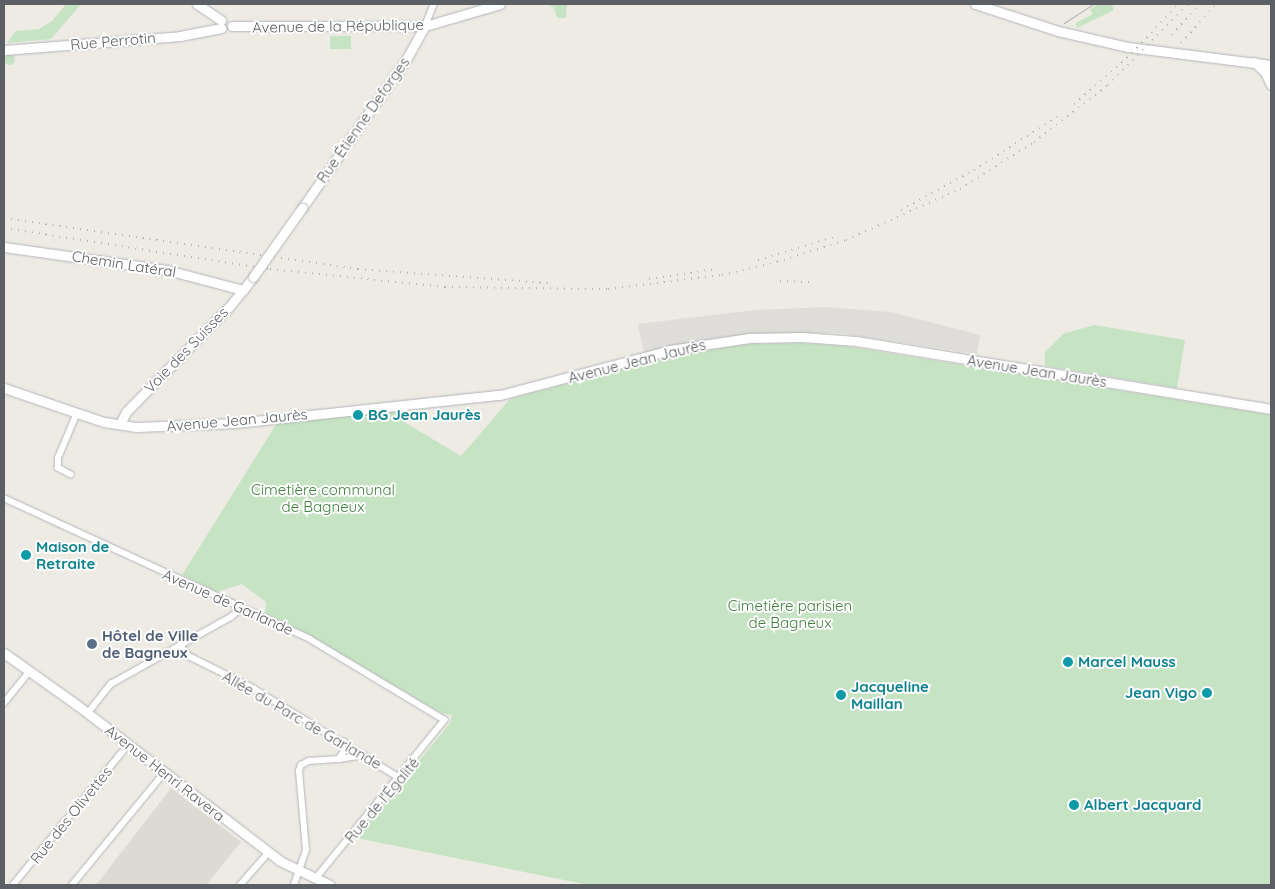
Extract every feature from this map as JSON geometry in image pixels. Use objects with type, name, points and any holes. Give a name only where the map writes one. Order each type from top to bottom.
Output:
[{"type":"street","points":[[197,4],[221,24]]},
{"type":"street","name":"Rue Étienne Deforges","points":[[253,277],[407,58],[425,26],[434,4]]},
{"type":"street","name":"Avenue de la République","points":[[232,26],[425,26],[500,4]]},
{"type":"street","points":[[975,4],[1042,25],[1128,47],[1269,64]]},
{"type":"street","name":"Rue Perrotin","points":[[4,50],[180,36],[221,24],[228,31],[232,26]]},
{"type":"street","points":[[1254,62],[1265,72],[1271,86]]},
{"type":"street","name":"Chemin Latéral","points":[[4,246],[167,270],[243,290]]},
{"type":"street","name":"Voie des Suisses","points":[[120,424],[126,412],[243,290],[253,277]]},
{"type":"street","name":"Avenue Jean Jaurès","points":[[4,388],[77,413],[137,428],[236,423],[500,396],[670,350],[749,338],[802,336],[856,341],[1271,409]]},
{"type":"street","points":[[71,475],[58,468],[58,458],[77,413]]},
{"type":"street","name":"Avenue de Garlande","points":[[4,498],[310,639],[445,720]]},
{"type":"street","points":[[88,713],[110,684],[180,645],[240,608]]},
{"type":"street","name":"Allée du Parc de Garlande","points":[[180,645],[189,656],[253,688],[400,778]]},
{"type":"street","name":"Avenue Henri Ravera","points":[[4,654],[88,713],[268,852],[330,885]]},
{"type":"street","points":[[4,702],[30,671]]},
{"type":"street","name":"Rue de l'Égalité","points":[[316,879],[400,778],[445,720]]},
{"type":"street","points":[[339,758],[345,749],[344,742]]},
{"type":"street","name":"Rue des Olivettes","points":[[13,885],[128,745]]},
{"type":"street","points":[[294,885],[306,850],[299,771],[301,765],[309,761],[364,755]]},
{"type":"street","points":[[72,885],[164,773]]},
{"type":"street","points":[[240,885],[268,852]]},
{"type":"shaded area","points":[[826,307],[890,312],[980,335],[977,354],[840,333],[787,333],[644,354],[638,324],[755,310]]},
{"type":"shaded area","points":[[171,788],[241,842],[206,885],[96,885]]},
{"type":"green space","points":[[66,4],[81,4],[51,39],[7,43],[16,31],[39,29],[52,21]]},
{"type":"green space","points":[[548,4],[567,4],[566,18],[557,18],[554,8]]},
{"type":"green space","points":[[1098,4],[1116,4],[1112,6],[1114,10],[1077,28],[1076,23],[1093,14],[1090,9]]},
{"type":"green space","points":[[330,36],[351,36],[351,49],[330,49]]},
{"type":"green space","points":[[9,53],[15,59],[9,65],[3,59]]},
{"type":"green space","points":[[1094,325],[1185,340],[1177,388],[1045,366],[1045,352],[1063,334]]},
{"type":"green space","name":"Cimetière parisien de Bagneux","points":[[802,343],[844,346],[1271,415],[1271,885],[589,885],[356,838],[450,723],[452,715],[441,713],[309,635],[265,614],[266,602],[242,584],[217,592],[182,575],[277,423],[402,411],[404,422],[461,456],[510,399],[669,356],[748,344]]},
{"type":"tram line","points":[[1064,23],[1093,4]]},
{"type":"railway","points":[[1074,104],[1132,53],[1178,4]]},
{"type":"railway","points":[[4,228],[270,269],[445,287],[608,289],[722,275],[777,262],[846,240],[960,189],[1034,142],[1108,85],[1188,4]]},
{"type":"railway","points":[[1172,35],[1199,4]]},
{"type":"railway","points":[[1181,43],[1216,4]]},
{"type":"railway","points":[[901,210],[974,170],[1058,116]]},
{"type":"railway","points":[[4,218],[358,269],[550,283]]},
{"type":"railway","points":[[758,260],[837,236]]},
{"type":"railway","points":[[649,279],[716,269]]},
{"type":"railway","points":[[780,281],[814,282]]},
{"type":"place","name":"BG Jean Jaurès","points":[[358,415]]},
{"type":"place","name":"Maison de Retraite","points":[[26,555]]},
{"type":"place","name":"Hôtel de Ville de Bagneux","points":[[92,644]]},
{"type":"place","name":"Marcel Mauss","points":[[1068,662]]},
{"type":"place","name":"Jean Vigo","points":[[1207,693]]},
{"type":"place","name":"Jacqueline Maillan","points":[[841,695]]},
{"type":"place","name":"Albert Jacquard","points":[[1074,805]]},
{"type":"park label","name":"Cimetière communal de Bagneux","points":[[323,498]]}]
